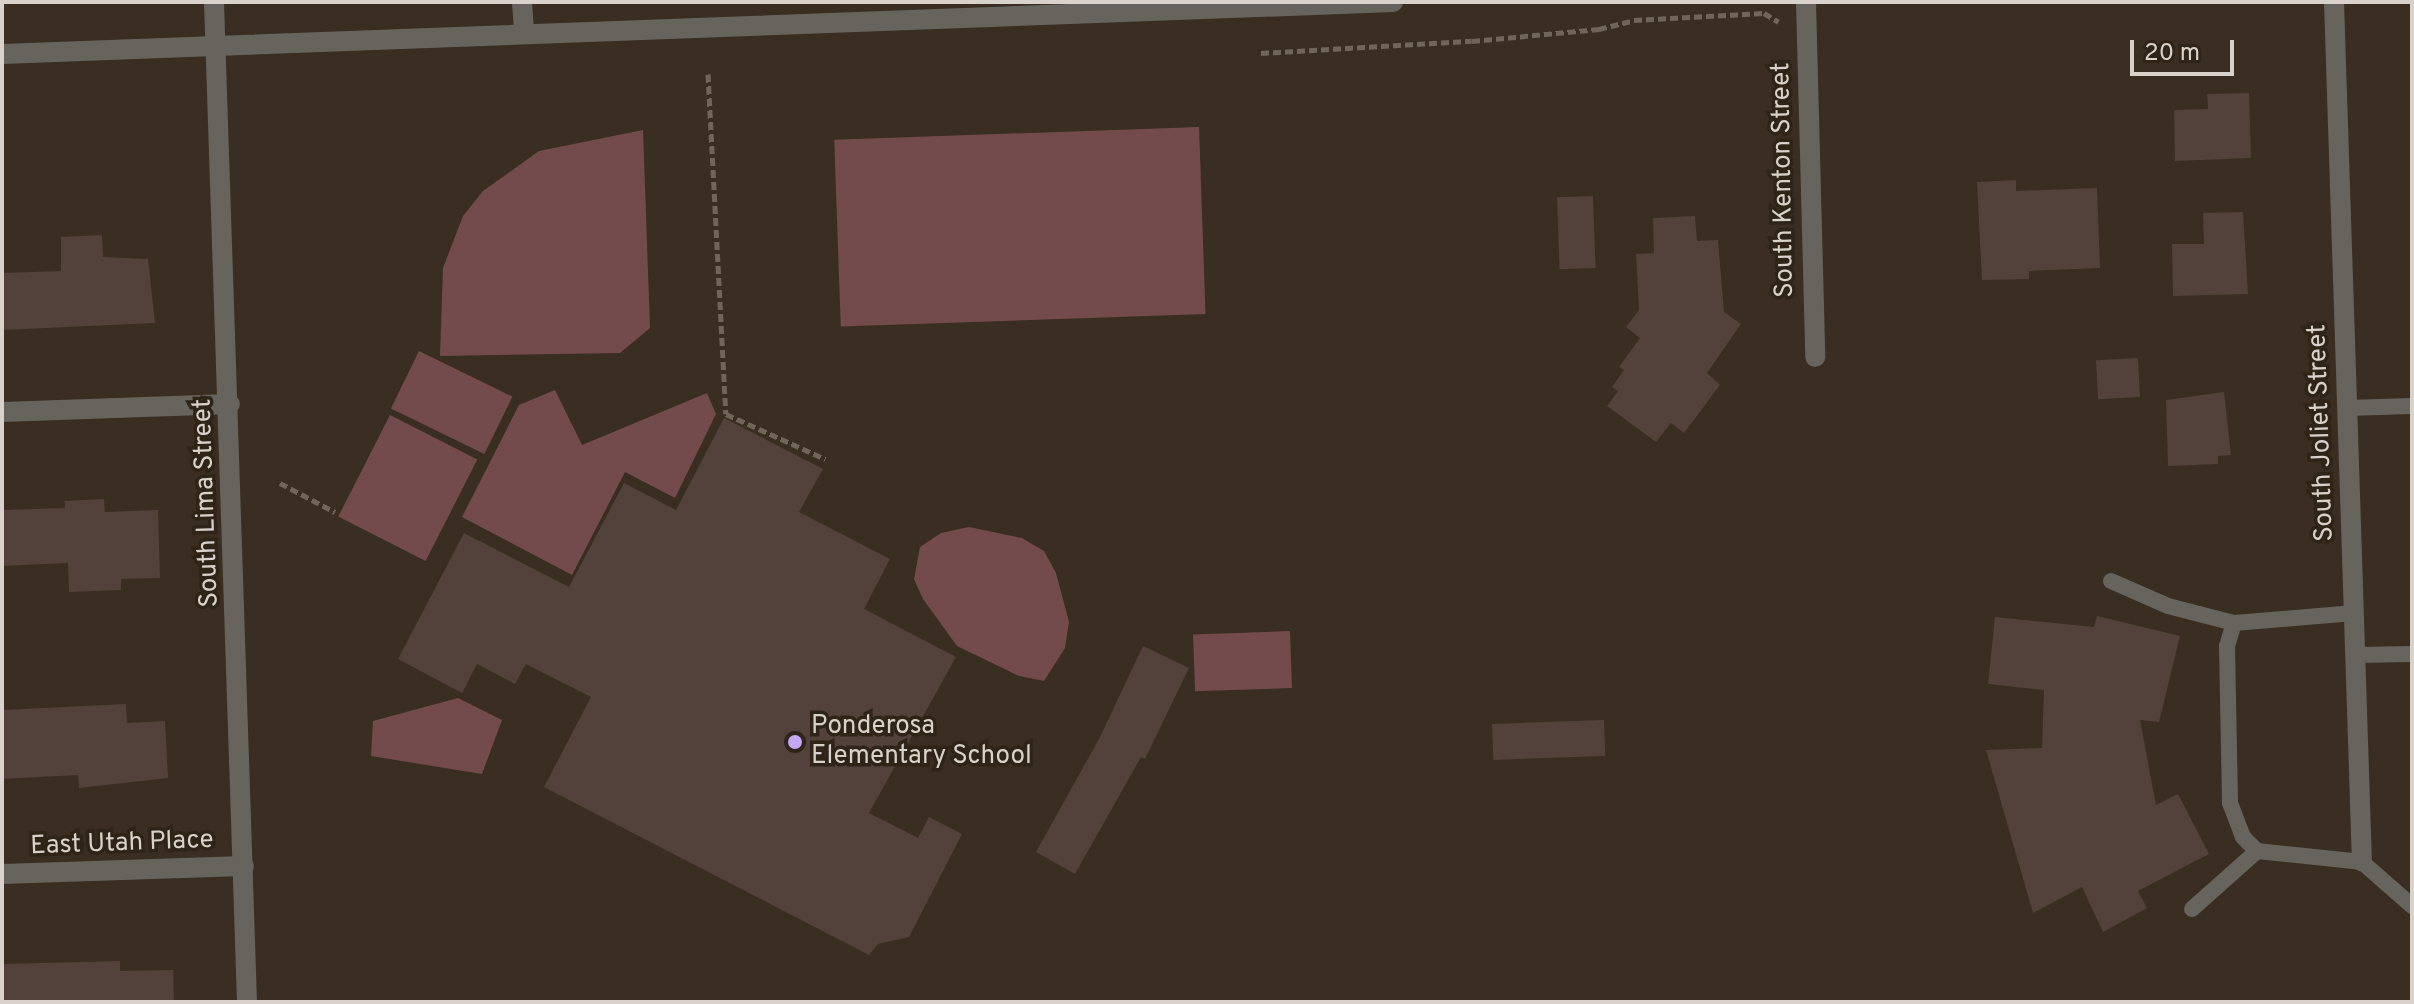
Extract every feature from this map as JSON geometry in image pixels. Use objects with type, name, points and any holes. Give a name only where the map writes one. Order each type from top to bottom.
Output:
[{"type":"street","name":"South Lima Street","points":[[214,2],[230,404],[247,1002]]},
{"type":"street","points":[[522,2],[524,34]]},
{"type":"street","points":[[2,54],[524,34],[1017,9],[1393,2]]},
{"type":"street","name":"South Kenton Street","points":[[1806,2],[1815,357]]},
{"type":"street","name":"South Joliet Street","points":[[2334,2],[2362,862]]},
{"type":"street","points":[[2,412],[230,404]]},
{"type":"street","name":"East Utah Place","points":[[2,874],[244,866]]},
{"type":"lane","points":[[2347,408],[2412,406]]},
{"type":"lane","points":[[2111,581],[2168,606],[2234,623],[2354,613]]},
{"type":"lane","points":[[2234,623],[2227,646],[2230,803],[2243,837],[2257,851],[2362,862],[2412,906]]},
{"type":"lane","points":[[2355,655],[2412,654]]},
{"type":"lane","points":[[2192,909],[2257,851]]},
{"type":"path","points":[[1261,53],[1472,41],[1599,29],[1634,20],[1764,13],[1787,31],[1807,31]]},
{"type":"path","points":[[708,74],[726,414],[825,459]]},
{"type":"path","points":[[280,483],[335,512]]},
{"type":"shaded area","points":[[1199,127],[1206,314],[841,327],[834,140]]},
{"type":"shaded area","points":[[643,130],[650,328],[620,353],[440,356],[443,268],[463,216],[483,191],[539,151]]},
{"type":"shaded area","points":[[419,351],[512,397],[484,454],[391,409]]},
{"type":"shaded area","points":[[555,390],[582,445],[707,393],[716,414],[675,498],[625,472],[572,575],[462,517],[519,405]]},
{"type":"shaded area","points":[[390,415],[477,459],[426,561],[338,517]]},
{"type":"shaded area","points":[[969,527],[1022,538],[1044,551],[1056,573],[1069,622],[1065,648],[1044,681],[1019,676],[957,646],[923,599],[914,579],[920,547],[941,533]]},
{"type":"shaded area","points":[[1290,631],[1292,688],[1195,691],[1193,634]]},
{"type":"shaded area","points":[[458,698],[502,720],[482,774],[371,756],[373,721]]},
{"type":"building","points":[[2249,93],[2251,158],[2175,161],[2174,110],[2208,109],[2207,94]]},
{"type":"building","points":[[2016,180],[2016,191],[2097,188],[2100,268],[2029,271],[2029,279],[1982,280],[1977,182]]},
{"type":"building","points":[[1593,196],[1596,268],[1560,269],[1557,197]]},
{"type":"building","points":[[2243,212],[2248,294],[2173,296],[2172,244],[2204,244],[2203,213]]},
{"type":"building","points":[[1695,216],[1697,241],[1718,240],[1724,312],[1741,324],[1707,373],[1720,385],[1684,433],[1671,423],[1656,442],[1607,406],[1618,391],[1612,387],[1624,370],[1619,367],[1640,338],[1626,327],[1639,310],[1636,254],[1654,253],[1653,218]]},
{"type":"building","points":[[102,235],[103,257],[148,259],[155,323],[2,330],[2,273],[61,271],[61,237]]},
{"type":"building","points":[[2138,358],[2140,397],[2098,399],[2096,360]]},
{"type":"building","points":[[2224,392],[2231,455],[2218,456],[2218,464],[2168,466],[2166,400]]},
{"type":"building","points":[[724,418],[823,469],[799,512],[890,559],[864,609],[956,657],[869,813],[918,838],[929,817],[962,834],[909,937],[878,944],[869,955],[544,787],[591,697],[526,664],[515,684],[477,664],[462,693],[398,659],[464,533],[569,587],[624,483],[676,510]]},
{"type":"building","points":[[104,499],[105,512],[158,510],[160,578],[121,579],[121,590],[69,592],[68,563],[2,566],[2,510],[65,508],[65,501]]},
{"type":"building","points":[[2097,616],[2180,636],[2159,722],[2140,720],[2156,805],[2178,794],[2209,854],[2138,891],[2147,908],[2103,932],[2082,887],[2033,913],[1986,750],[2042,748],[2044,690],[1988,684],[1995,617],[2094,627]]},
{"type":"building","points":[[1143,646],[1189,668],[1145,759],[1141,757],[1075,874],[1036,852],[1100,737]]},
{"type":"building","points":[[126,704],[127,723],[165,721],[168,778],[79,788],[78,775],[2,779],[2,710]]},
{"type":"building","points":[[1604,720],[1605,756],[1493,760],[1492,724]]},
{"type":"building","points":[[120,961],[120,971],[173,970],[174,1002],[2,1002],[2,964]]},
{"type":"place","name":"Ponderosa Elementary School","points":[[795,742]]}]
